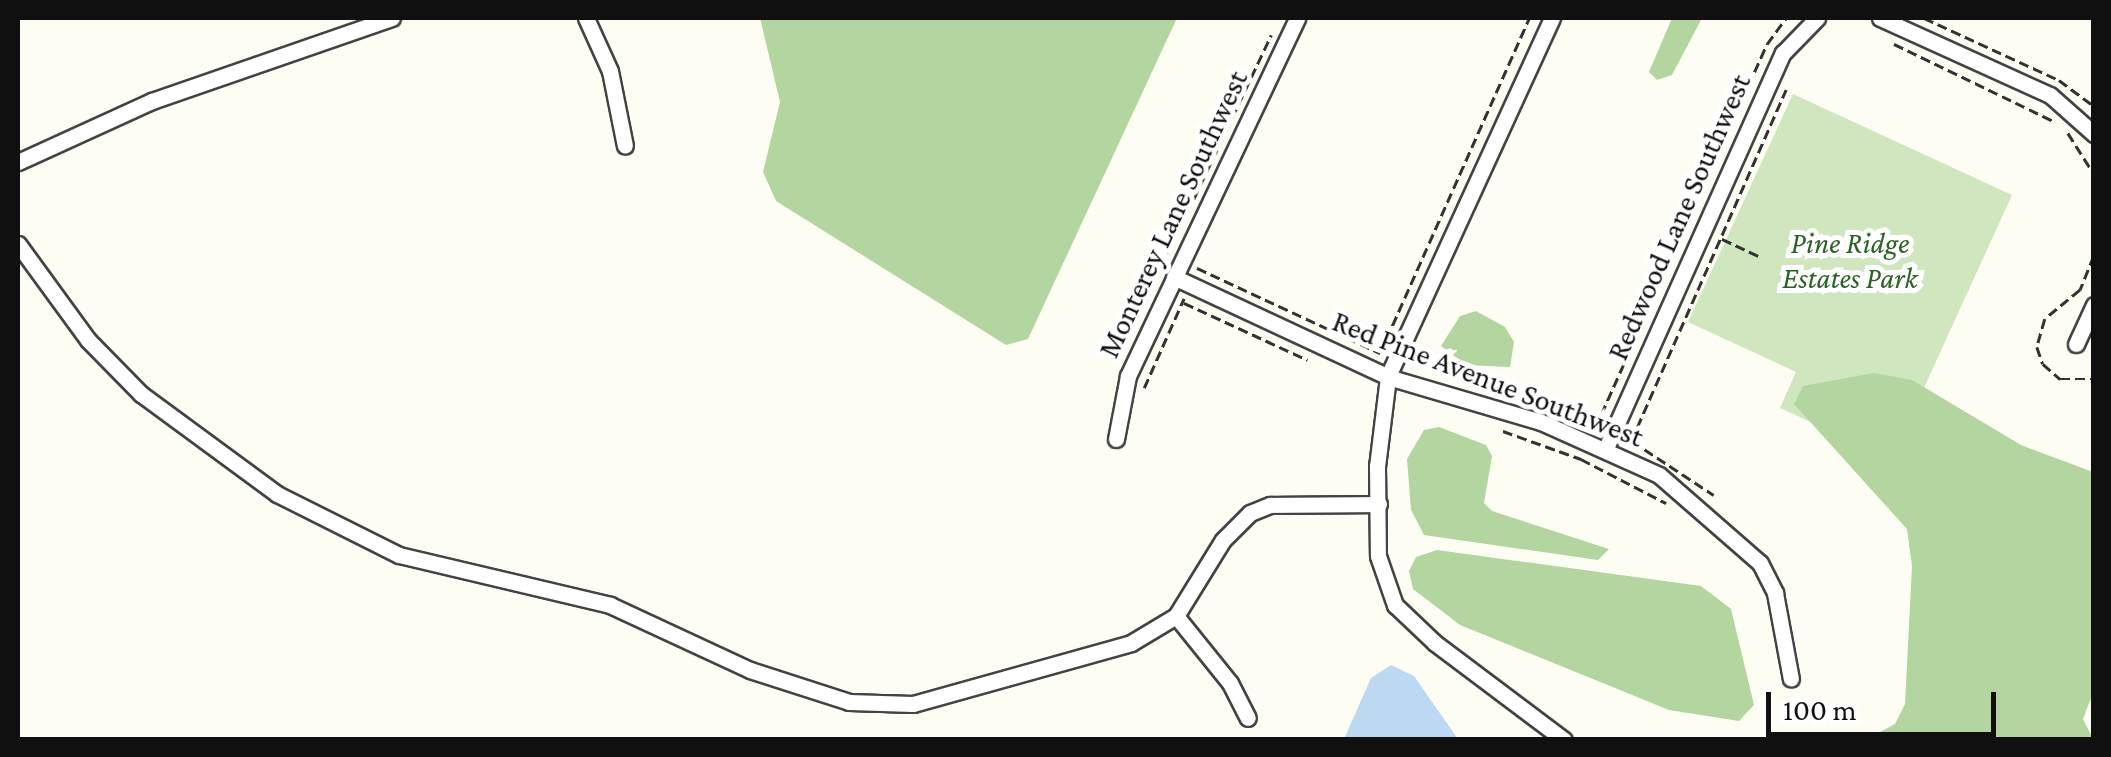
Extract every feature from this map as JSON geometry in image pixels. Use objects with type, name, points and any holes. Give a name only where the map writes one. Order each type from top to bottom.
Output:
[{"type":"street","points":[[18,162],[152,102],[392,18]]},
{"type":"street","points":[[586,18],[610,71],[626,146]]},
{"type":"street","name":"Monterey Lane Southwest","points":[[1116,439],[1120,398],[1297,18]]},
{"type":"street","points":[[1552,18],[1388,377],[1380,413],[1378,556],[1394,605],[1434,644],[1564,740]]},
{"type":"street","name":"Redwood Lane Southwest","points":[[1606,448],[1783,53],[1817,18]]},
{"type":"street","points":[[1880,18],[2050,95],[2094,134]]},
{"type":"street","points":[[18,244],[88,340],[141,394],[277,494],[399,554],[610,605],[750,670],[849,702],[895,707],[1131,643],[1176,616],[1222,540],[1250,513],[1270,504],[1378,504]]},
{"type":"street","name":"Red Pine Avenue Southwest","points":[[1174,277],[1388,377],[1606,448],[1683,492],[1760,563],[1775,594],[1791,679]]},
{"type":"street","points":[[2076,344],[2094,305]]},
{"type":"street","points":[[1176,616],[1230,683],[1248,718]]},
{"type":"path","points":[[1196,267],[1380,353],[1529,18]]},
{"type":"path","points":[[1511,392],[1596,426],[1767,44],[1786,18]]},
{"type":"path","points":[[1924,18],[2059,80],[2094,106]]},
{"type":"path","points":[[1161,263],[1273,31]]},
{"type":"path","points":[[1894,44],[2040,112],[2072,138],[2094,174]]},
{"type":"path","points":[[1714,495],[1631,441],[1786,90]]},
{"type":"path","points":[[1721,238],[1758,256]]},
{"type":"path","points":[[2094,256],[2080,290],[2040,326],[2037,347],[2043,364],[2060,379],[2094,379]]},
{"type":"path","points":[[1144,388],[1182,303],[1308,360]]},
{"type":"path","points":[[1503,430],[1582,459],[1671,506]]},
{"type":"green space","points":[[760,18],[1177,18],[1028,339],[1006,345],[776,201],[763,172],[780,102]]},
{"type":"green space","points":[[1672,18],[1702,18],[1672,75],[1657,80],[1649,72]]},
{"type":"green space","name":"Pine Ridge Estates Park","points":[[1793,94],[2012,195],[1923,390],[1923,543],[1881,454],[1780,408],[1796,372],[1688,322]]},
{"type":"green space","points":[[1476,311],[1505,327],[1514,342],[1510,367],[1466,365],[1441,346],[1460,316]]},
{"type":"green space","points":[[1874,373],[1912,380],[2021,445],[2093,472],[2094,690],[2083,719],[2093,739],[1867,739],[1895,724],[1905,704],[1912,566],[1907,529],[1794,404],[1803,386]]},
{"type":"green space","points":[[1439,427],[1486,445],[1492,456],[1484,503],[1492,511],[1609,549],[1598,560],[1424,535],[1411,510],[1407,459],[1424,430]]},
{"type":"green space","points":[[1437,550],[1701,586],[1731,609],[1754,705],[1739,721],[1669,710],[1460,625],[1413,589],[1409,571],[1416,557]]},
{"type":"water","points":[[1391,665],[1414,676],[1458,739],[1344,739],[1371,678]]}]
